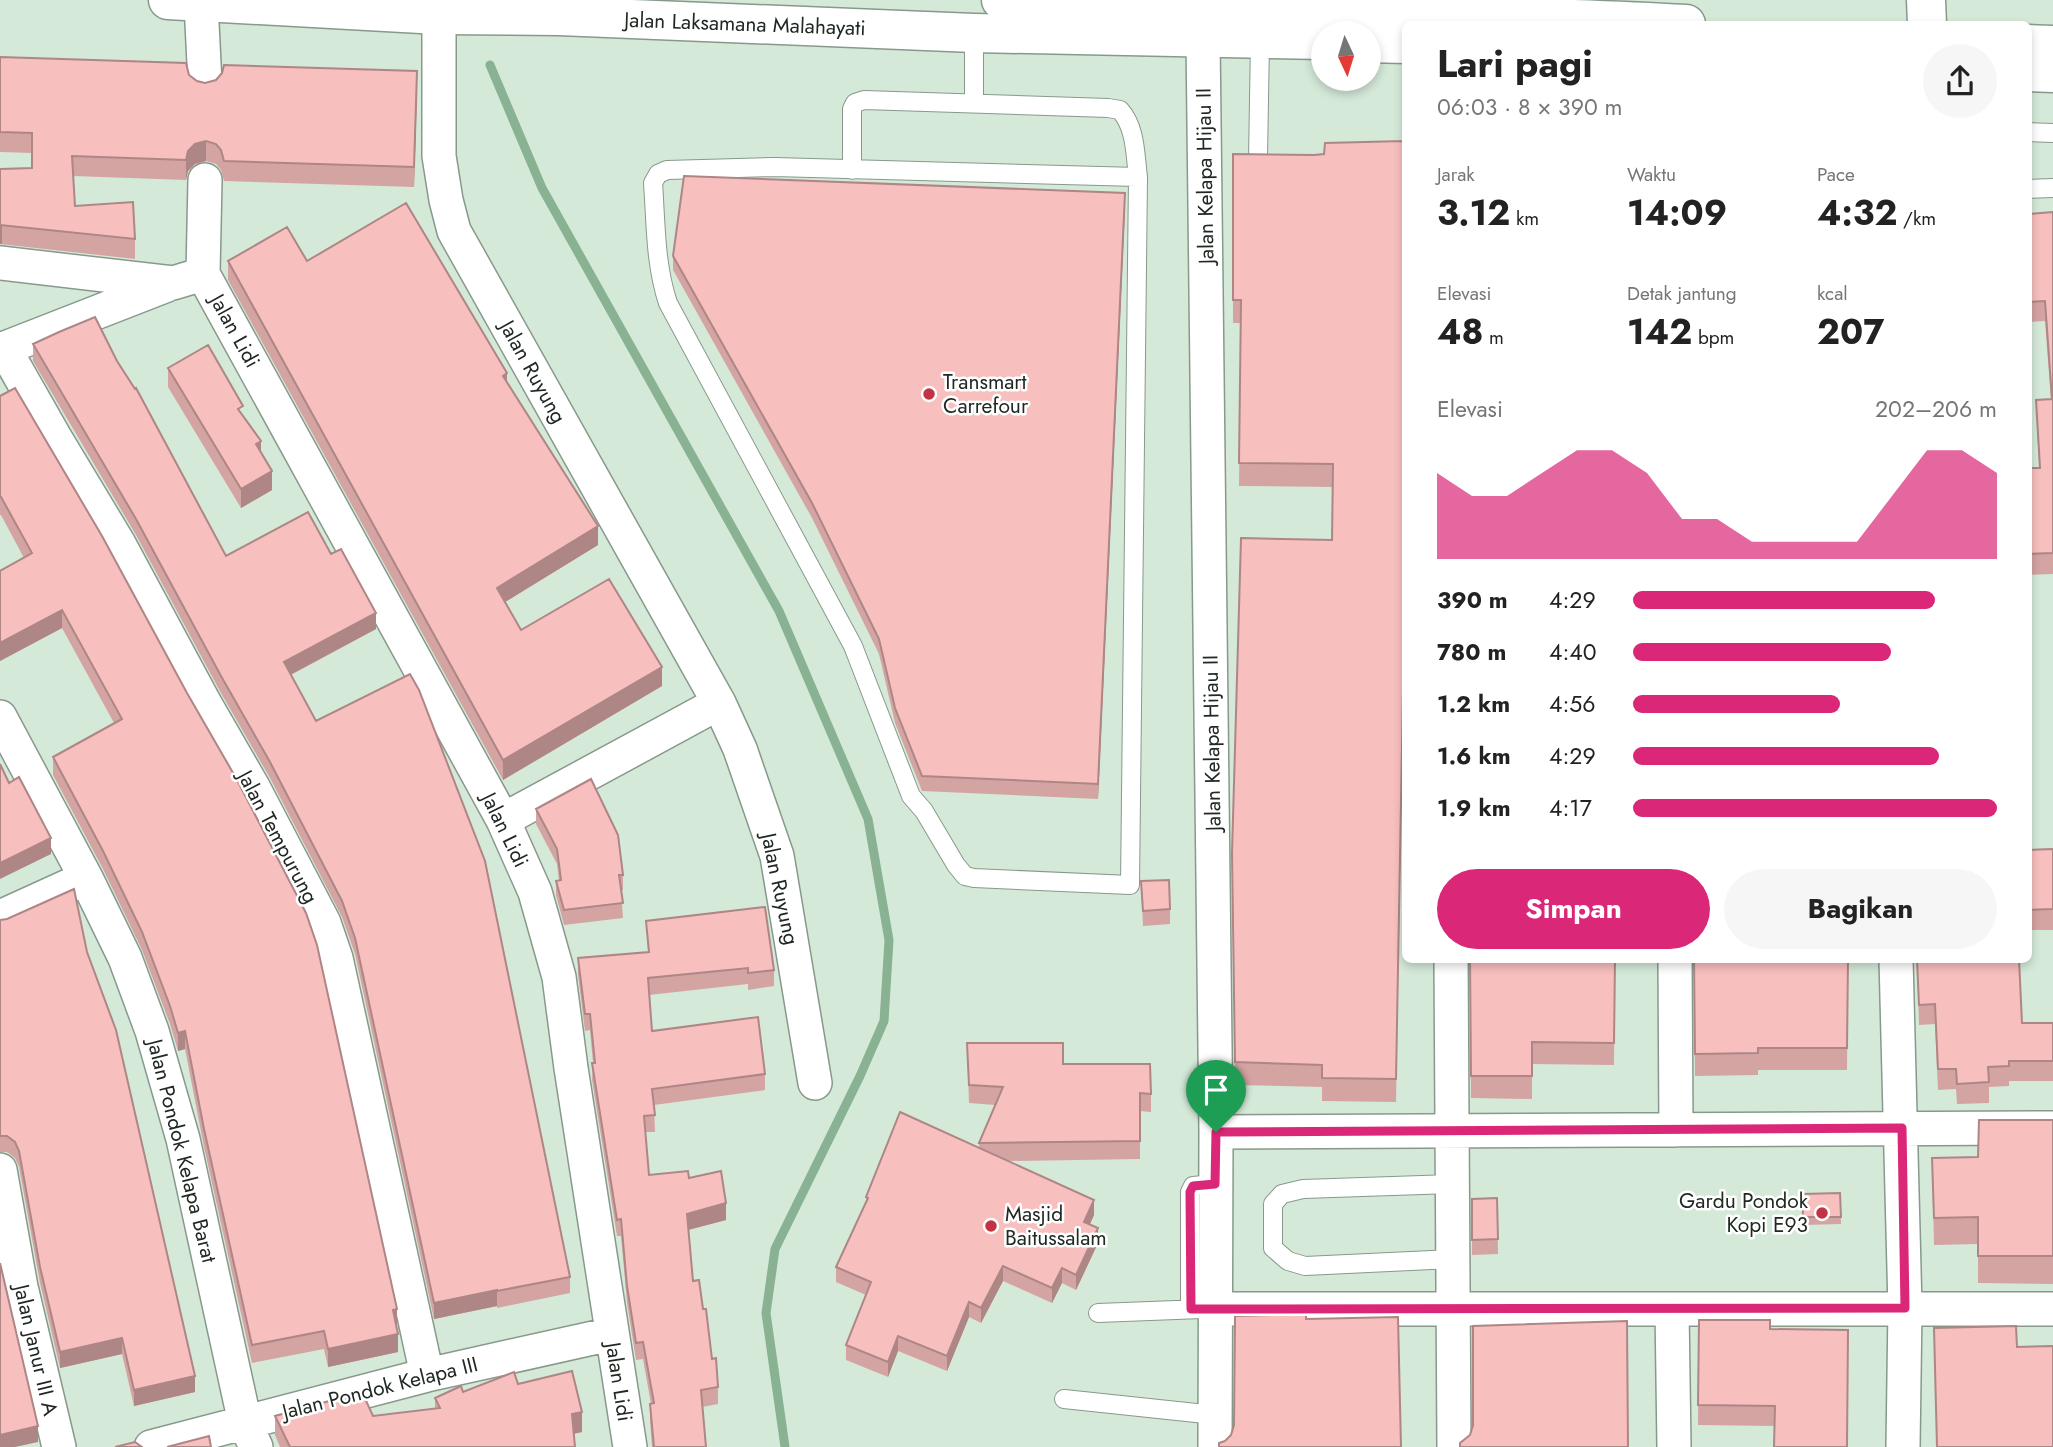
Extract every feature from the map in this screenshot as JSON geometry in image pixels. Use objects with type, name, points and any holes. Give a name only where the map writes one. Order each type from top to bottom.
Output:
[{"type":"main road","points":[[1001,0],[1608,21]]},
{"type":"main road","name":"Jalan Laksamana Malahayati","points":[[184,1],[448,14],[974,33],[1311,40]]},
{"type":"main road","points":[[1381,43],[1402,44]]},
{"type":"main road","points":[[2032,44],[2053,45]]},
{"type":"main road","points":[[2032,72],[2053,73]]},
{"type":"street","points":[[184,1],[205,84]]},
{"type":"street","name":"Jalan Ruyung","points":[[448,14],[439,156],[454,231],[719,703],[740,749],[777,856],[815,1083]]},
{"type":"street","name":"Jalan Kelapa Hijau II","points":[[1203,38],[1216,1132],[1215,1184],[1203,1309],[1215,1431]]},
{"type":"street","points":[[188,278],[205,180]]},
{"type":"street","points":[[0,263],[188,278]]},
{"type":"street","points":[[2,349],[188,278]]},
{"type":"street","name":"Jalan Lidi","points":[[188,278],[503,820],[535,892],[559,977],[630,1447]]},
{"type":"street","name":"Jalan Tempurung","points":[[2,349],[119,544],[253,787],[324,923],[336,958],[427,1375]]},
{"type":"street","points":[[503,820],[719,703]]},
{"type":"street","name":"Jalan Pondok Kelapa Barat","points":[[0,717],[86,878],[125,958],[152,1031],[183,1139],[250,1435]]},
{"type":"street","points":[[0,917],[86,878]]},
{"type":"street","points":[[1451,963],[1454,1447]]},
{"type":"street","points":[[1675,963],[1676,1130]]},
{"type":"street","points":[[1896,963],[1905,1308],[1903,1447]]},
{"type":"street","points":[[1216,1132],[2053,1128]]},
{"type":"street","name":"Jalan Janur III A","points":[[0,1170],[10,1290],[59,1447]]},
{"type":"street","points":[[1203,1309],[2053,1309]]},
{"type":"street","points":[[1672,1309],[1674,1447]]},
{"type":"street","name":"Jalan Pondok Kelapa III","points":[[151,1447],[250,1435],[427,1375],[611,1334]]},
{"type":"lane","points":[[974,33],[974,103]]},
{"type":"lane","points":[[1260,40],[1258,159],[1264,165],[1291,166]]},
{"type":"lane","points":[[852,170],[852,109],[855,103],[864,100],[1120,110],[1127,118],[1138,177],[1130,885],[974,878],[965,876],[956,865],[924,811],[911,796],[853,646],[668,303],[657,261],[653,183],[658,174],[667,170],[775,167],[852,170],[1138,177]]},
{"type":"lane","points":[[2032,132],[2053,133]]},
{"type":"lane","points":[[2032,189],[2053,188]]},
{"type":"lane","points":[[1452,1184],[1303,1189],[1282,1194],[1273,1204],[1273,1248],[1288,1261],[1305,1266],[1453,1259]]},
{"type":"lane","points":[[1098,1313],[1203,1309]]},
{"type":"lane","points":[[1064,1399],[1215,1431]]},
{"type":"building","points":[[0,57],[186,63],[189,75],[205,83],[216,80],[224,65],[417,71],[414,167],[224,161],[216,144],[206,141],[195,144],[188,151],[186,160],[72,156],[75,206],[133,202],[135,239],[0,225],[0,169],[32,168],[32,133],[0,132]]},
{"type":"building","points":[[1402,141],[1402,746],[1396,1079],[1322,1078],[1322,1065],[1235,1062],[1232,853],[1241,538],[1332,540],[1333,464],[1239,463],[1241,300],[1233,300],[1233,154],[1324,154],[1325,143]]},
{"type":"building","name":"Transmart Carrefour","points":[[684,176],[1125,193],[1098,784],[922,776],[895,708],[879,639],[812,503],[673,256]]},
{"type":"building","points":[[406,203],[507,373],[503,376],[598,526],[497,588],[521,630],[609,579],[662,667],[503,760],[228,261],[287,227],[307,261]]},
{"type":"building","points":[[2053,212],[2053,553],[2032,554],[2032,468],[2040,468],[2036,400],[2052,399],[2045,301],[2032,302],[2032,214]]},
{"type":"building","points":[[95,317],[226,556],[308,512],[331,554],[341,549],[376,613],[284,662],[316,721],[410,674],[419,690],[485,861],[570,1277],[434,1303],[355,938],[342,901],[270,762],[136,519],[33,344]]},
{"type":"building","points":[[208,345],[243,406],[238,409],[261,441],[256,444],[272,471],[241,489],[168,368]]},
{"type":"building","points":[[15,388],[102,536],[236,778],[306,913],[317,945],[397,1309],[393,1310],[398,1334],[328,1349],[324,1331],[252,1345],[185,1031],[178,1033],[142,932],[53,757],[122,719],[62,610],[0,643],[0,571],[32,553],[0,497],[0,396]]},
{"type":"building","points":[[0,764],[9,783],[19,777],[51,838],[0,863]]},
{"type":"building","points":[[591,779],[618,835],[623,903],[564,910],[556,881],[561,880],[557,849],[536,809]]},
{"type":"building","points":[[2053,849],[2053,909],[2032,910],[2032,850]]},
{"type":"building","points":[[1169,880],[1170,909],[1143,911],[1141,881]]},
{"type":"building","points":[[74,889],[87,952],[116,1030],[195,1376],[134,1390],[122,1338],[60,1352],[40,1267],[19,1151],[15,1142],[7,1136],[0,1136],[0,920]]},
{"type":"building","points":[[765,907],[774,970],[748,973],[748,968],[648,978],[652,1031],[758,1017],[765,1074],[652,1089],[655,1115],[644,1116],[649,1175],[688,1171],[689,1178],[721,1171],[726,1203],[687,1214],[693,1281],[699,1280],[703,1309],[706,1309],[712,1359],[716,1358],[718,1387],[701,1390],[706,1447],[654,1447],[650,1404],[654,1403],[643,1342],[636,1343],[621,1219],[617,1220],[592,1063],[595,1063],[590,1014],[585,1014],[578,958],[649,952],[646,921]]},
{"type":"building","points":[[1470,963],[1615,963],[1614,1043],[1532,1042],[1532,1076],[1471,1076]]},
{"type":"building","points":[[1694,963],[1848,963],[1847,1048],[1758,1048],[1758,1053],[1695,1054]]},
{"type":"building","points":[[1917,963],[2019,963],[2022,1023],[2053,1023],[2053,1061],[2009,1061],[2009,1066],[1988,1067],[1989,1082],[1957,1084],[1956,1069],[1938,1069],[1935,1004],[1919,1005]]},
{"type":"building","points":[[967,1043],[1063,1043],[1063,1064],[1150,1064],[1151,1094],[1140,1093],[1140,1141],[979,1143],[1003,1087],[969,1085]]},
{"type":"building","points":[[900,1112],[1094,1200],[1084,1222],[1098,1228],[1076,1275],[1062,1268],[1052,1288],[1003,1266],[981,1308],[969,1302],[947,1356],[898,1336],[888,1362],[846,1345],[871,1282],[836,1267],[868,1198],[866,1197]]},
{"type":"building","points":[[1979,1120],[2053,1120],[2053,1256],[1978,1256],[1978,1217],[1934,1218],[1932,1158],[1978,1157]]},
{"type":"building","name":"Gardu Pondok Kopi E93","points":[[1840,1193],[1841,1217],[1803,1217],[1802,1194]]},
{"type":"building","points":[[1497,1198],[1498,1239],[1472,1240],[1472,1199]]},
{"type":"building","points":[[0,1263],[38,1426],[0,1435]]},
{"type":"building","points":[[1306,1314],[1306,1319],[1398,1317],[1401,1447],[1219,1447],[1219,1443],[1231,1435],[1234,1425],[1235,1316]]},
{"type":"building","points":[[1699,1320],[1770,1320],[1770,1329],[1848,1330],[1847,1447],[1774,1447],[1775,1406],[1698,1405]]},
{"type":"building","points":[[1627,1321],[1628,1447],[1460,1447],[1460,1443],[1470,1435],[1473,1425],[1473,1326]]},
{"type":"building","points":[[2016,1326],[2017,1347],[2053,1346],[2053,1447],[1937,1447],[1934,1328]]},
{"type":"building","points":[[572,1371],[582,1412],[572,1414],[575,1447],[290,1447],[275,1416],[362,1392],[373,1416],[440,1408],[435,1398],[461,1386],[463,1392],[514,1372],[518,1384]]},
{"type":"building","points":[[209,1436],[211,1447],[167,1447]]},
{"type":"building","points":[[135,1442],[142,1447],[115,1447]]},
{"type":"waterway","points":[[490,65],[542,188],[779,611],[868,819],[889,940],[884,1021],[775,1249],[766,1313],[785,1447]]},
{"type":"place","name":"Transmart Carrefour","points":[[929,394]]},
{"type":"place","name":"Gardu Pondok Kopi E93","points":[[1822,1213]]},
{"type":"place","name":"Masjid Baitussalam","points":[[991,1226]]},
{"type":"route","points":[[1902,1128],[1905,1308],[1191,1309],[1190,1192],[1193,1186],[1215,1184],[1216,1132],[1902,1128]]}]
